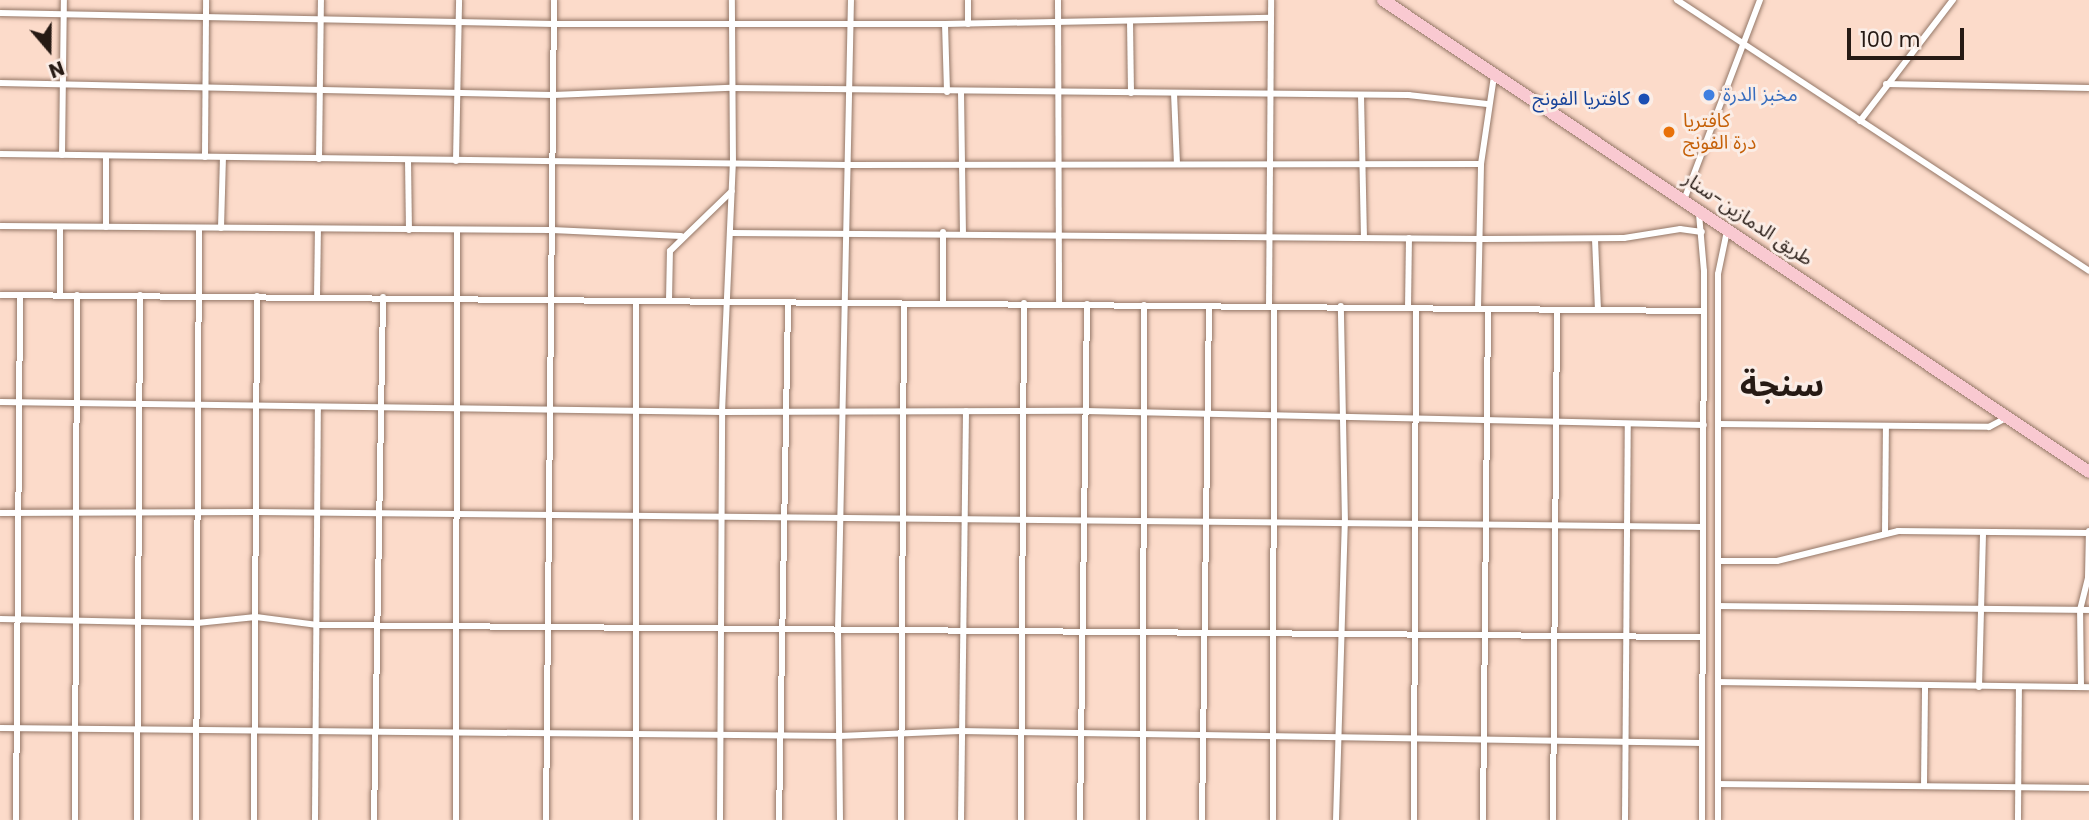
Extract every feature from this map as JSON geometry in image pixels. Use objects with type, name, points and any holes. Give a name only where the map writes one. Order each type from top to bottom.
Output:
[{"type":"highway","name":"طريق الدمازين-سنار","points":[[1383,0],[2010,416],[2089,472]]},
{"type":"street","points":[[62,155],[64,0]]},
{"type":"street","points":[[205,157],[206,0]]},
{"type":"street","points":[[319,159],[321,0]]},
{"type":"street","points":[[456,161],[459,0]]},
{"type":"street","points":[[546,820],[554,0]]},
{"type":"street","points":[[720,820],[722,412],[733,163],[732,0]]},
{"type":"street","points":[[840,820],[838,629],[844,520],[842,409],[851,0]]},
{"type":"street","points":[[968,0],[968,24]]},
{"type":"street","points":[[1058,0],[1059,304]]},
{"type":"street","points":[[1271,0],[1269,236],[1275,416],[1273,820]]},
{"type":"street","points":[[1677,0],[2089,271]]},
{"type":"street","points":[[1684,200],[1760,0]]},
{"type":"street","points":[[1860,121],[1953,0]]},
{"type":"street","points":[[0,13],[554,24],[968,24],[1271,18]]},
{"type":"street","points":[[1130,21],[1131,93]]},
{"type":"street","points":[[946,24],[947,93]]},
{"type":"street","points":[[1478,309],[1481,164],[1488,104],[1495,74]]},
{"type":"street","points":[[0,83],[553,95],[732,88],[947,93],[1361,94],[1488,104]]},
{"type":"street","points":[[1886,84],[2089,88]]},
{"type":"street","points":[[961,92],[963,232]]},
{"type":"street","points":[[1174,93],[1177,164]]},
{"type":"street","points":[[1361,94],[1364,238]]},
{"type":"street","points":[[0,154],[848,165],[1481,164]]},
{"type":"street","points":[[106,156],[106,227]]},
{"type":"street","points":[[221,228],[223,157]]},
{"type":"street","points":[[408,160],[409,230]]},
{"type":"street","points":[[669,301],[670,251],[681,236],[732,191]]},
{"type":"street","points":[[1698,209],[1702,232],[1704,311],[1702,820]]},
{"type":"street","points":[[0,226],[552,230],[681,236]]},
{"type":"street","points":[[60,227],[60,295]]},
{"type":"street","points":[[197,820],[199,228]]},
{"type":"street","points":[[1718,820],[1718,274],[1727,228]]},
{"type":"street","points":[[317,297],[318,229]]},
{"type":"street","points":[[730,233],[963,232],[1595,239],[1680,229],[1702,232]]},
{"type":"street","points":[[456,820],[457,230]]},
{"type":"street","points":[[943,232],[943,304]]},
{"type":"street","points":[[1409,238],[1416,420],[1418,634],[1414,820]]},
{"type":"street","points":[[1595,239],[1598,310]]},
{"type":"street","points":[[0,295],[1704,311]]},
{"type":"street","points":[[75,820],[77,295]]},
{"type":"street","points":[[137,820],[136,622],[140,295]]},
{"type":"street","points":[[16,820],[20,296]]},
{"type":"street","points":[[254,820],[257,296]]},
{"type":"street","points":[[374,820],[383,298]]},
{"type":"street","points":[[636,301],[636,820]]},
{"type":"street","points":[[1021,820],[1024,303]]},
{"type":"street","points":[[779,820],[788,304]]},
{"type":"street","points":[[1080,820],[1084,735],[1087,304]]},
{"type":"street","points":[[901,820],[904,305]]},
{"type":"street","points":[[1143,820],[1144,305]]},
{"type":"street","points":[[1202,820],[1209,306]]},
{"type":"street","points":[[1336,820],[1345,524],[1341,306]]},
{"type":"street","points":[[1483,820],[1488,635],[1485,525],[1490,422],[1488,310]]},
{"type":"street","points":[[1553,820],[1557,526],[1556,310]]},
{"type":"street","points":[[0,402],[722,412],[785,409],[1086,411],[1704,425]]},
{"type":"street","points":[[315,820],[318,408]]},
{"type":"street","points":[[961,820],[962,521],[966,411]]},
{"type":"street","points":[[1718,424],[1989,427],[2010,416]]},
{"type":"street","points":[[1625,820],[1628,424]]},
{"type":"street","points":[[1885,534],[1886,426]]},
{"type":"street","points":[[0,513],[256,512],[457,517],[1703,527]]},
{"type":"street","points":[[1718,561],[1777,561],[1885,534],[2089,532],[2088,577],[2080,610],[2085,687],[1718,682]]},
{"type":"street","points":[[1979,687],[1983,535]]},
{"type":"street","points":[[1718,606],[2089,610]]},
{"type":"street","points":[[0,619],[197,623],[256,617],[317,625],[1703,637]]},
{"type":"street","points":[[1924,786],[1925,686]]},
{"type":"street","points":[[2018,820],[2019,687]]},
{"type":"street","points":[[0,728],[197,727],[376,732],[456,729],[839,736],[961,731],[1702,743]]},
{"type":"street","points":[[1718,784],[2089,788]]},
{"type":"place","name":"مخبز الدرة","points":[[1709,95]]},
{"type":"place","name":"كافتريا الفونج","points":[[1644,99]]},
{"type":"place","name":"كافتريا درة الفونج","points":[[1669,132]]},
{"type":"district","name":"سنجة","points":[[1782,385]]}]
